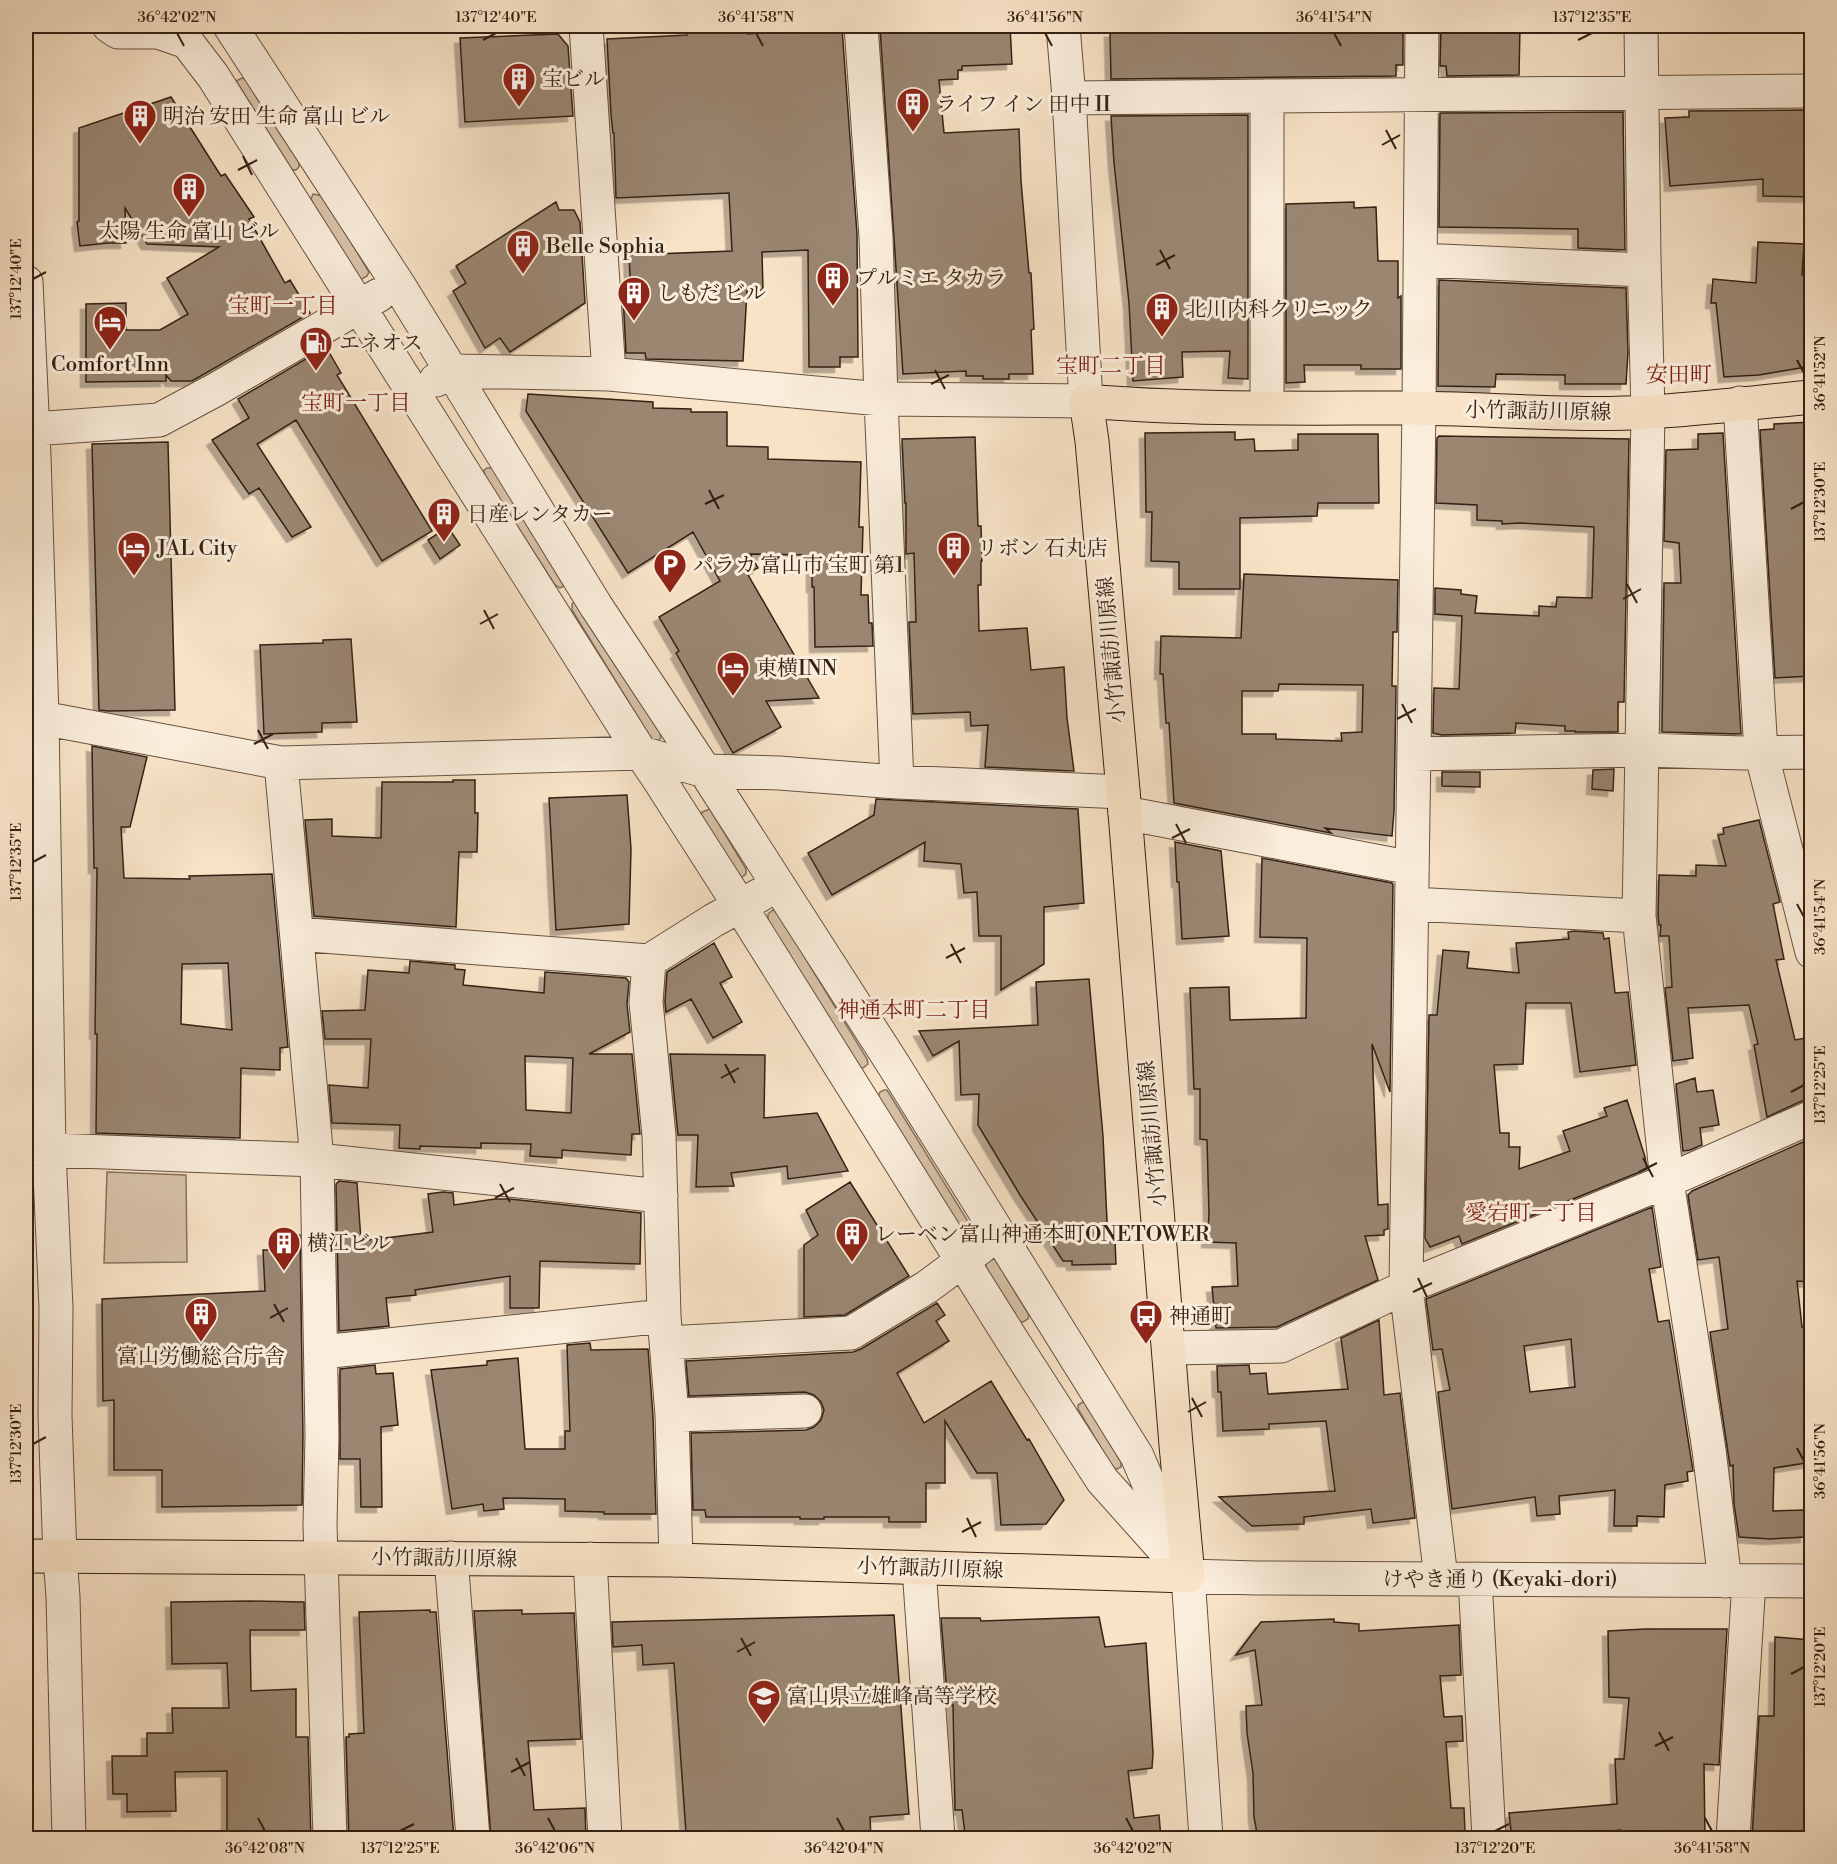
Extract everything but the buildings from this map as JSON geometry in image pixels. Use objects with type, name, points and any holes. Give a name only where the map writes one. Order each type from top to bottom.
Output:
[{"type":"main road","name":"小竹諏訪川原線","points":[[26,1556],[676,1560],[1188,1576],[1124,802],[1092,441],[1086,401],[1130,405],[1648,412],[1812,397]]},
{"type":"street","points":[[109,26],[118,32],[158,32],[187,42],[213,76],[1102,1480],[1188,1576]]},
{"type":"street","points":[[586,26],[609,374]]},
{"type":"street","points":[[861,26],[876,237],[897,782]]},
{"type":"street","points":[[413,395],[452,371],[609,374],[881,399],[1086,401],[1063,26]]},
{"type":"street","points":[[1422,26],[1419,408],[1406,1287],[1441,1578]]},
{"type":"street","points":[[1641,26],[1648,412],[1639,916],[1667,1180],[1709,1450],[1737,1581],[1732,1839]]},
{"type":"street","points":[[241,28],[591,598],[778,885],[1137,1456],[1188,1576],[1206,1839]]},
{"type":"street","points":[[1069,98],[1812,91]]},
{"type":"street","points":[[1267,96],[1267,407]]},
{"type":"street","points":[[1420,260],[1644,270]]},
{"type":"street","points":[[26,282],[28,383],[33,429],[37,1150],[56,1308],[55,1416],[63,1597],[69,1839]]},
{"type":"street","points":[[33,429],[159,420],[398,284]]},
{"type":"street","points":[[1740,403],[1761,752],[1812,952]]},
{"type":"street","points":[[34,719],[281,763],[640,753],[705,771],[779,773],[1124,802],[1412,868]]},
{"type":"street","points":[[1414,754],[1642,750],[1812,752]]},
{"type":"street","points":[[281,763],[317,1160],[322,1352],[321,1557],[330,1839]]},
{"type":"street","points":[[297,934],[649,961],[714,920],[778,885]]},
{"type":"street","points":[[1412,904],[1639,916]]},
{"type":"street","points":[[649,961],[646,1002],[658,1136],[672,1415],[676,1560]]},
{"type":"street","points":[[1169,1348],[1281,1346],[1406,1287],[1667,1180],[1812,1117]]},
{"type":"street","points":[[37,1150],[317,1160],[661,1196]]},
{"type":"street","points":[[322,1352],[666,1330],[851,1333],[927,1287],[999,1234]]},
{"type":"street","points":[[672,1415],[805,1411]]},
{"type":"street","points":[[451,1558],[473,1839]]},
{"type":"street","points":[[590,1560],[604,1839]]},
{"type":"street","points":[[920,1568],[938,1839]]},
{"type":"street","name":"けやき通り (Keyaki-dori)","points":[[1188,1576],[1812,1581]]},
{"type":"street","points":[[1475,1579],[1489,1839]]},
{"type":"shaded area","points":[[245,79],[299,162],[296,170],[292,170],[236,81]]},
{"type":"shaded area","points":[[313,194],[323,196],[369,272],[367,276],[362,279],[358,277],[315,209],[311,199]]},
{"type":"shaded area","points":[[493,468],[564,586],[560,588],[555,585],[485,477],[484,470]]},
{"type":"shaded area","points":[[575,601],[660,732],[661,738],[657,741],[652,740],[572,610],[572,604]]},
{"type":"shaded area","points":[[710,809],[746,869],[746,874],[742,877],[738,876],[701,817],[702,812]]},
{"type":"shaded area","points":[[773,910],[777,912],[867,1059],[868,1064],[863,1068],[858,1067],[768,921],[768,914]]},
{"type":"shaded area","points":[[884,1090],[887,1090],[972,1228],[971,1231],[961,1233],[878,1097]]},
{"type":"shaded area","points":[[107,1172],[186,1175],[187,1262],[104,1263]]},
{"type":"shaded area","points":[[995,1259],[1029,1315],[1028,1319],[1023,1322],[1018,1321],[986,1267],[986,1260]]},
{"type":"shaded area","points":[[1083,1402],[1121,1462],[1121,1467],[1113,1468],[1078,1409],[1078,1405]]},
{"type":"place","name":"宝ビル","points":[[519,108]]},
{"type":"place","name":"ライフ イン 田中 II","points":[[913,133]]},
{"type":"place","name":"明治 安田 生命 富山 ビル","points":[[140,145]]},
{"type":"place","name":"太陽 生命 富山 ビル","points":[[189,218]]},
{"type":"place","name":"Belle Sophia","points":[[523,275]]},
{"type":"place","name":"プルミエ タカラ","points":[[833,307]]},
{"type":"place","name":"しもだ ビル","points":[[634,322]]},
{"type":"place","name":"北川内科クリニック","points":[[1162,338]]},
{"type":"place","name":"Comfort Inn","points":[[110,351]]},
{"type":"place","name":"エネオス","points":[[316,372]]},
{"type":"place","name":"日産レンタカー","points":[[444,543]]},
{"type":"place","name":"JAL City","points":[[134,577]]},
{"type":"place","name":"リボン 石丸店","points":[[954,577]]},
{"type":"place","name":"パラカ 富山市 宝町 第1","points":[[670,594]]},
{"type":"place","name":"東横INN","points":[[733,697]]},
{"type":"place","name":"レーベン富山神通本町ONETOWER","points":[[852,1263]]},
{"type":"place","name":"横江ビル","points":[[284,1272]]},
{"type":"place","name":"富山労働総合庁舎","points":[[201,1343]]},
{"type":"place","name":"神通町","points":[[1146,1345]]},
{"type":"place","name":"富山県立雄峰高等学校","points":[[764,1725]]},
{"type":"district","name":"宝町一丁目","points":[[283,305]]},
{"type":"district","name":"宝町二丁目","points":[[1111,365]]},
{"type":"district","name":"安田町","points":[[1679,374]]},
{"type":"district","name":"宝町一丁目","points":[[356,402]]},
{"type":"district","name":"神通本町二丁目","points":[[914,1009]]},
{"type":"district","name":"愛宕町一丁目","points":[[1531,1212]]}]
